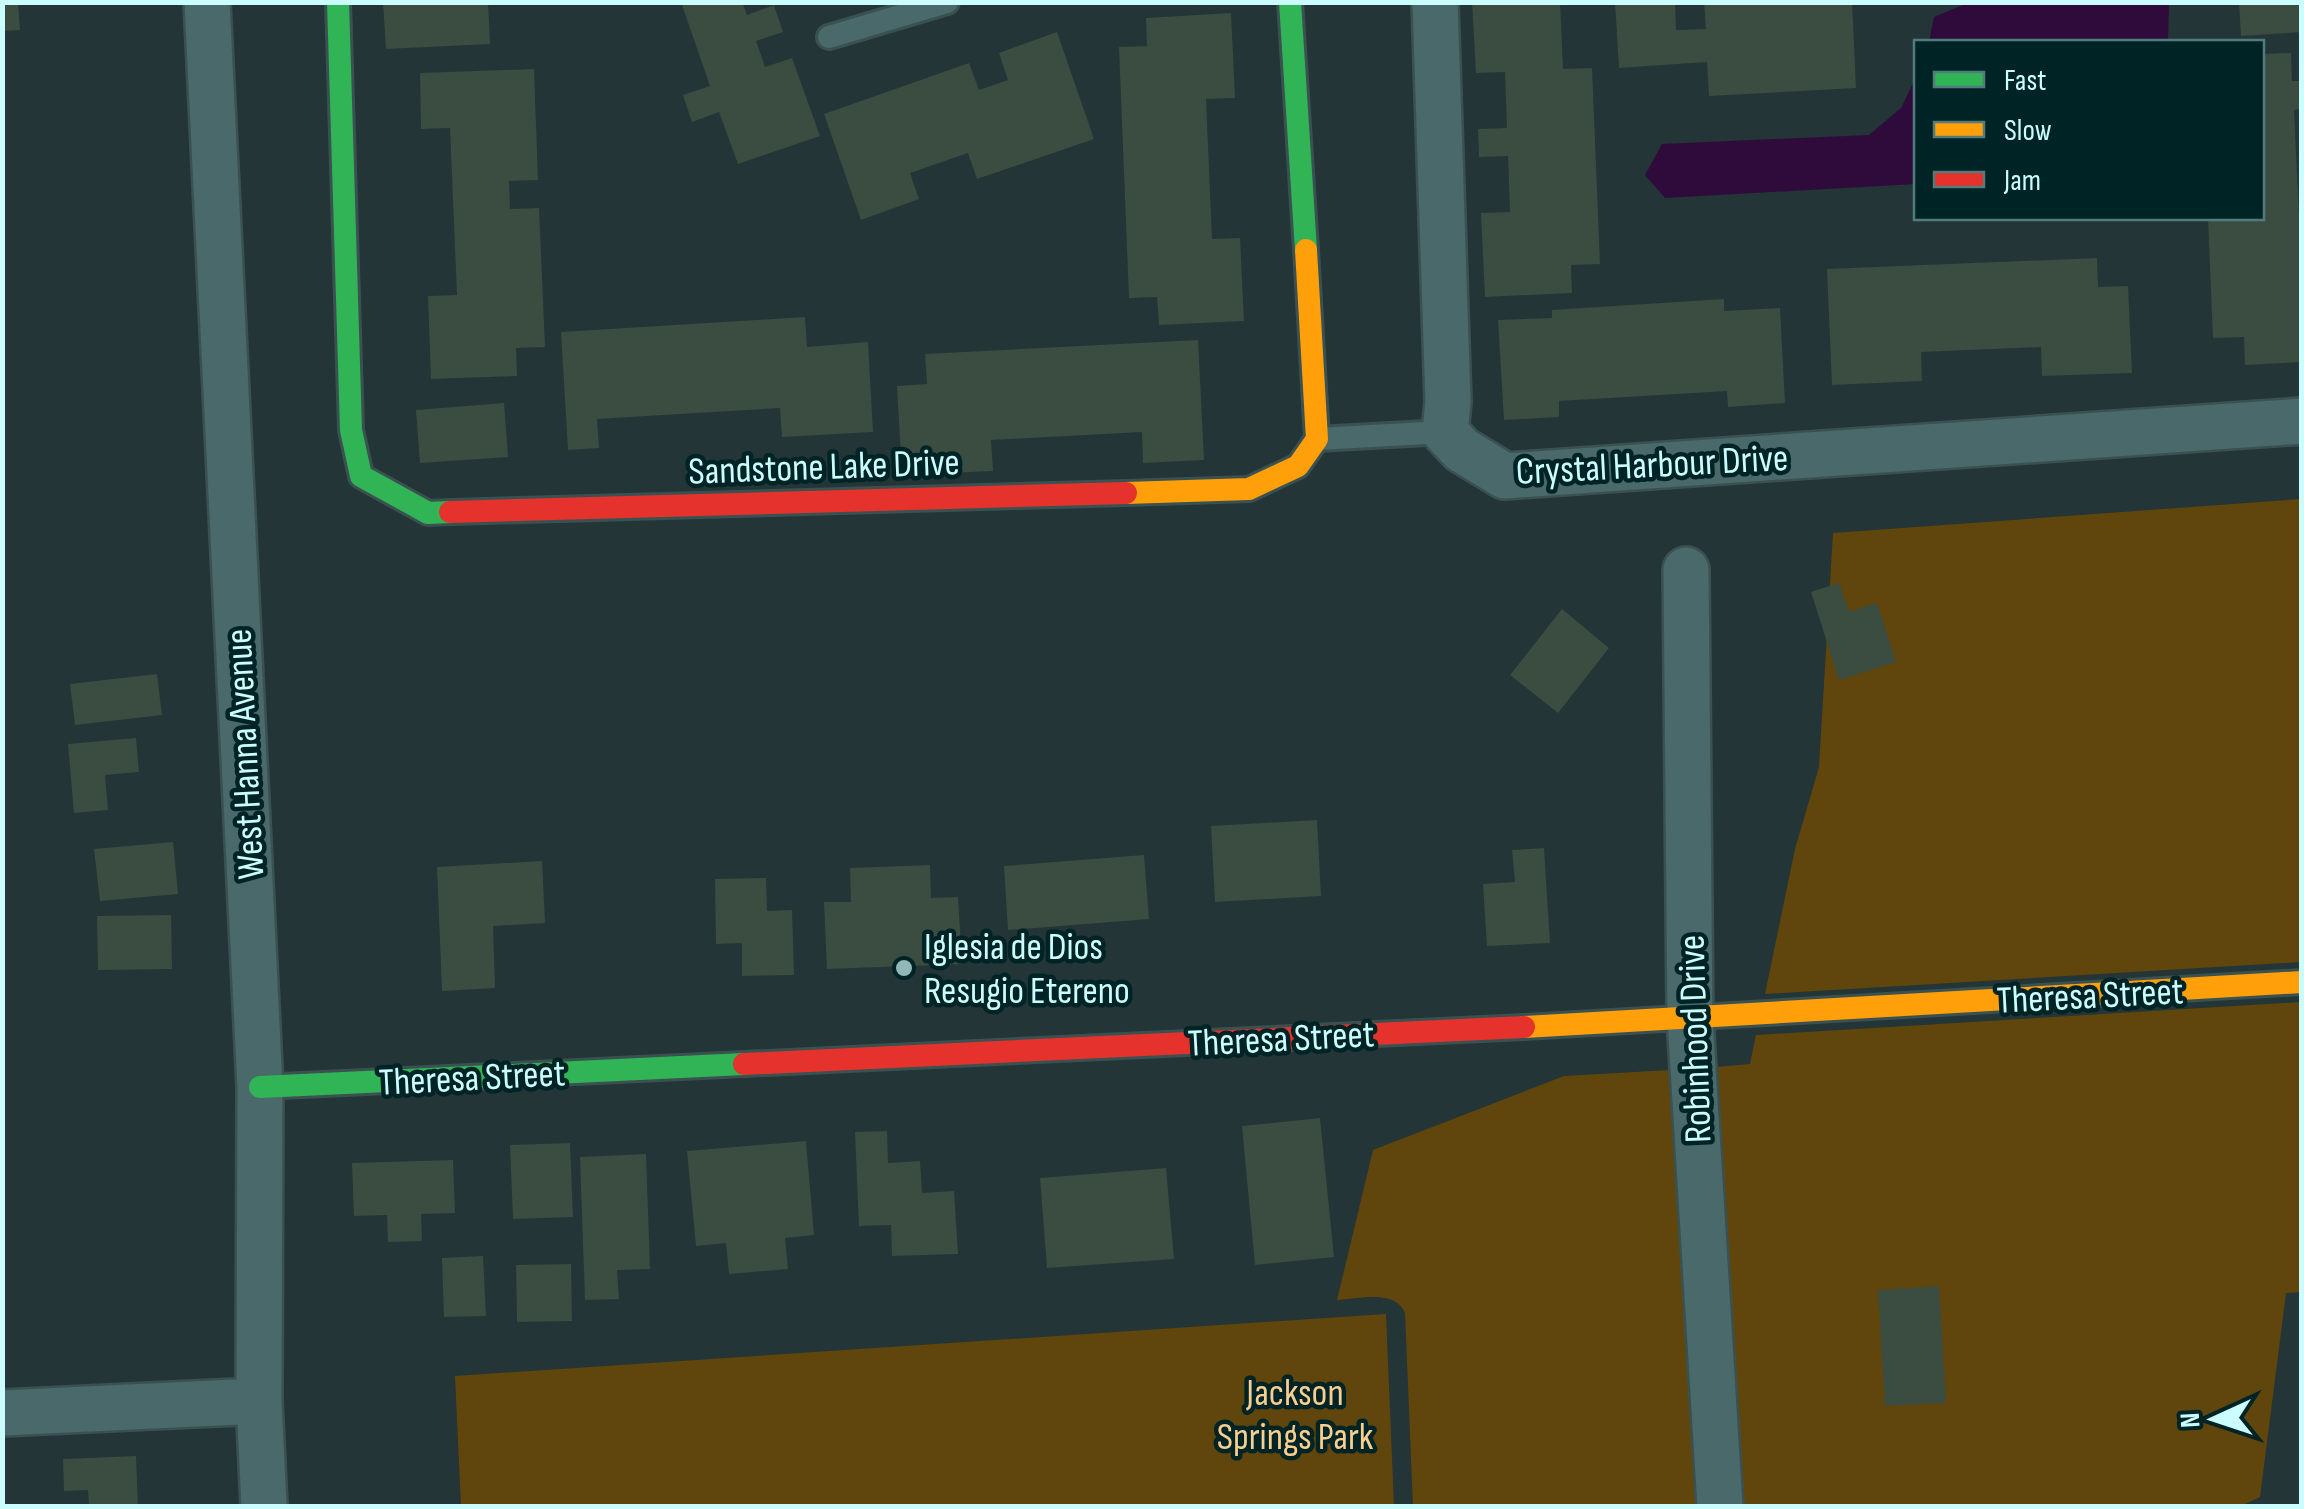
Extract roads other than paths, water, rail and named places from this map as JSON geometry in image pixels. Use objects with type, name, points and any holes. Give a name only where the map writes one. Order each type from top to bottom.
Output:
[{"type":"street","name":"West Hanna Avenue","points":[[207,2],[260,1087],[259,1402],[264,1506]]},
{"type":"street","name":"Sandstone Lake Drive","points":[[338,2],[351,430],[361,476],[428,513],[1250,489],[1298,466],[1316,439]]},
{"type":"street","points":[[1290,2],[1316,439]]},
{"type":"street","points":[[1434,2],[1448,402],[1445,432]]},
{"type":"street","name":"Crystal Harbour Drive","points":[[1445,432],[1462,450],[1505,476],[2302,422]]},
{"type":"street","name":"Robinhood Drive","points":[[1686,570],[1690,1019],[1720,1506]]},
{"type":"street","name":"Theresa Street","points":[[260,1087],[1690,1019],[2302,982]]},
{"type":"street","points":[[2,1413],[259,1402]]},
{"type":"lane","points":[[828,37],[946,2]]},
{"type":"lane","points":[[1316,439],[1445,432]]},
{"type":"place","name":"Iglesia de Dios Resugio Etereno","points":[[904,968]]},
{"type":"park label","name":"Jackson Springs Park","points":[[1295,1414]]}]
